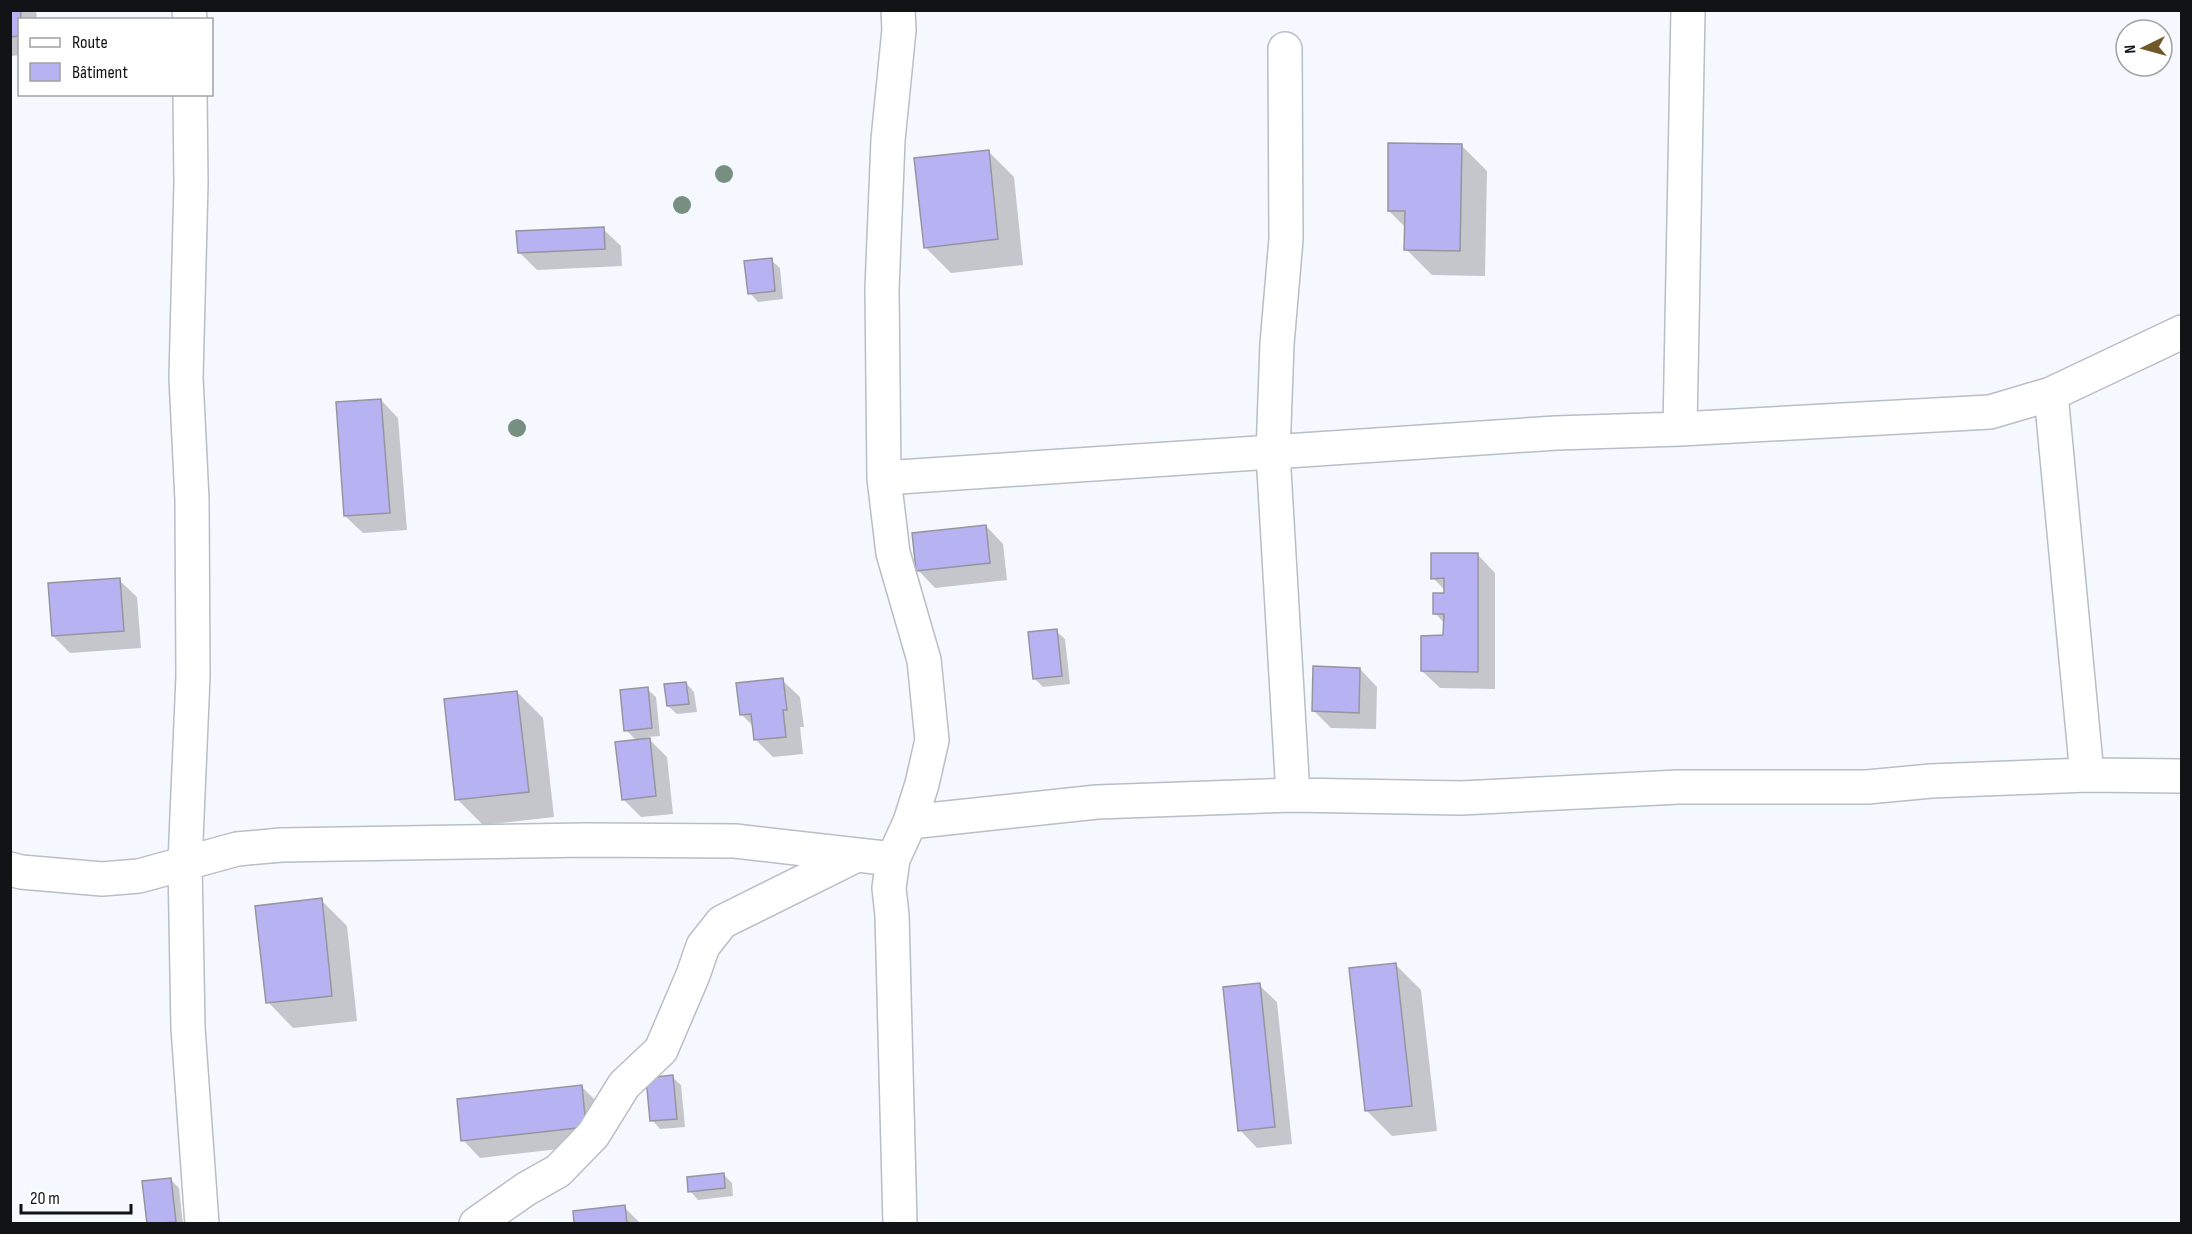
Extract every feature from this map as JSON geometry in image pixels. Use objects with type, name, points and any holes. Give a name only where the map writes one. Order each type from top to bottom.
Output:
[{"type":"street","points":[[898,10],[899,30],[888,141],[882,289],[884,478],[893,552],[924,660],[932,740],[910,822],[893,860],[889,888],[892,915],[900,1224]]},
{"type":"street","points":[[1680,429],[1688,10]]},
{"type":"street","points":[[1285,49],[1286,239],[1277,344],[1273,453],[1293,795]]},
{"type":"street","points":[[190,96],[191,183],[186,378],[192,500],[193,676],[185,863],[188,1028],[202,1224]]},
{"type":"street","points":[[884,478],[1556,433],[1680,429],[1990,412],[2051,394],[2181,332]]},
{"type":"street","points":[[2051,394],[2086,775]]},
{"type":"street","points":[[910,822],[1096,802],[1293,795],[1461,798],[1679,787],[1867,787],[1931,781],[2086,775],[2181,776]]},
{"type":"street","points":[[10,869],[102,879],[139,876],[237,849],[281,845],[587,840],[735,841],[893,860]]},
{"type":"street","points":[[476,1224],[526,1189],[558,1171],[593,1135],[624,1085],[662,1050],[703,946],[722,922],[857,855]]},
{"type":"building","points":[[10,10],[21,10],[21,18],[18,18],[18,36],[10,37]]},
{"type":"building","points":[[1388,143],[1462,144],[1460,251],[1404,250],[1405,211],[1388,211]]},
{"type":"building","points":[[989,150],[998,239],[924,248],[914,158]]},
{"type":"building","points":[[604,227],[605,249],[518,253],[516,231]]},
{"type":"building","points":[[772,258],[775,291],[748,294],[744,261]]},
{"type":"building","points":[[381,399],[390,513],[344,516],[336,402]]},
{"type":"building","points":[[986,525],[990,563],[916,571],[912,533]]},
{"type":"building","points":[[1431,553],[1478,553],[1478,672],[1421,671],[1421,636],[1443,635],[1444,614],[1433,614],[1433,593],[1444,593],[1444,578],[1431,579]]},
{"type":"building","points":[[120,578],[124,631],[52,636],[48,583]]},
{"type":"building","points":[[1057,629],[1062,676],[1033,679],[1028,632]]},
{"type":"building","points":[[1313,666],[1360,668],[1359,713],[1312,711]]},
{"type":"building","points":[[783,678],[787,710],[783,710],[786,737],[754,740],[751,714],[740,715],[736,683]]},
{"type":"building","points":[[686,682],[689,704],[667,706],[664,684]]},
{"type":"building","points":[[648,687],[652,728],[624,731],[620,690]]},
{"type":"building","points":[[517,691],[529,792],[455,800],[444,699]]},
{"type":"building","points":[[650,738],[656,796],[622,800],[615,742]]},
{"type":"building","points":[[322,898],[332,996],[266,1003],[255,906]]},
{"type":"building","points":[[1396,963],[1412,1106],[1365,1111],[1349,968]]},
{"type":"building","points":[[1260,983],[1275,1127],[1238,1131],[1223,987]]},
{"type":"building","points":[[673,1075],[677,1119],[650,1121],[646,1078]]},
{"type":"building","points":[[582,1085],[586,1127],[461,1141],[457,1099]]},
{"type":"building","points":[[724,1173],[725,1188],[688,1192],[687,1177]]},
{"type":"building","points":[[171,1178],[176,1222],[147,1224],[142,1181]]},
{"type":"building","points":[[625,1205],[627,1224],[574,1224],[573,1211]]}]
